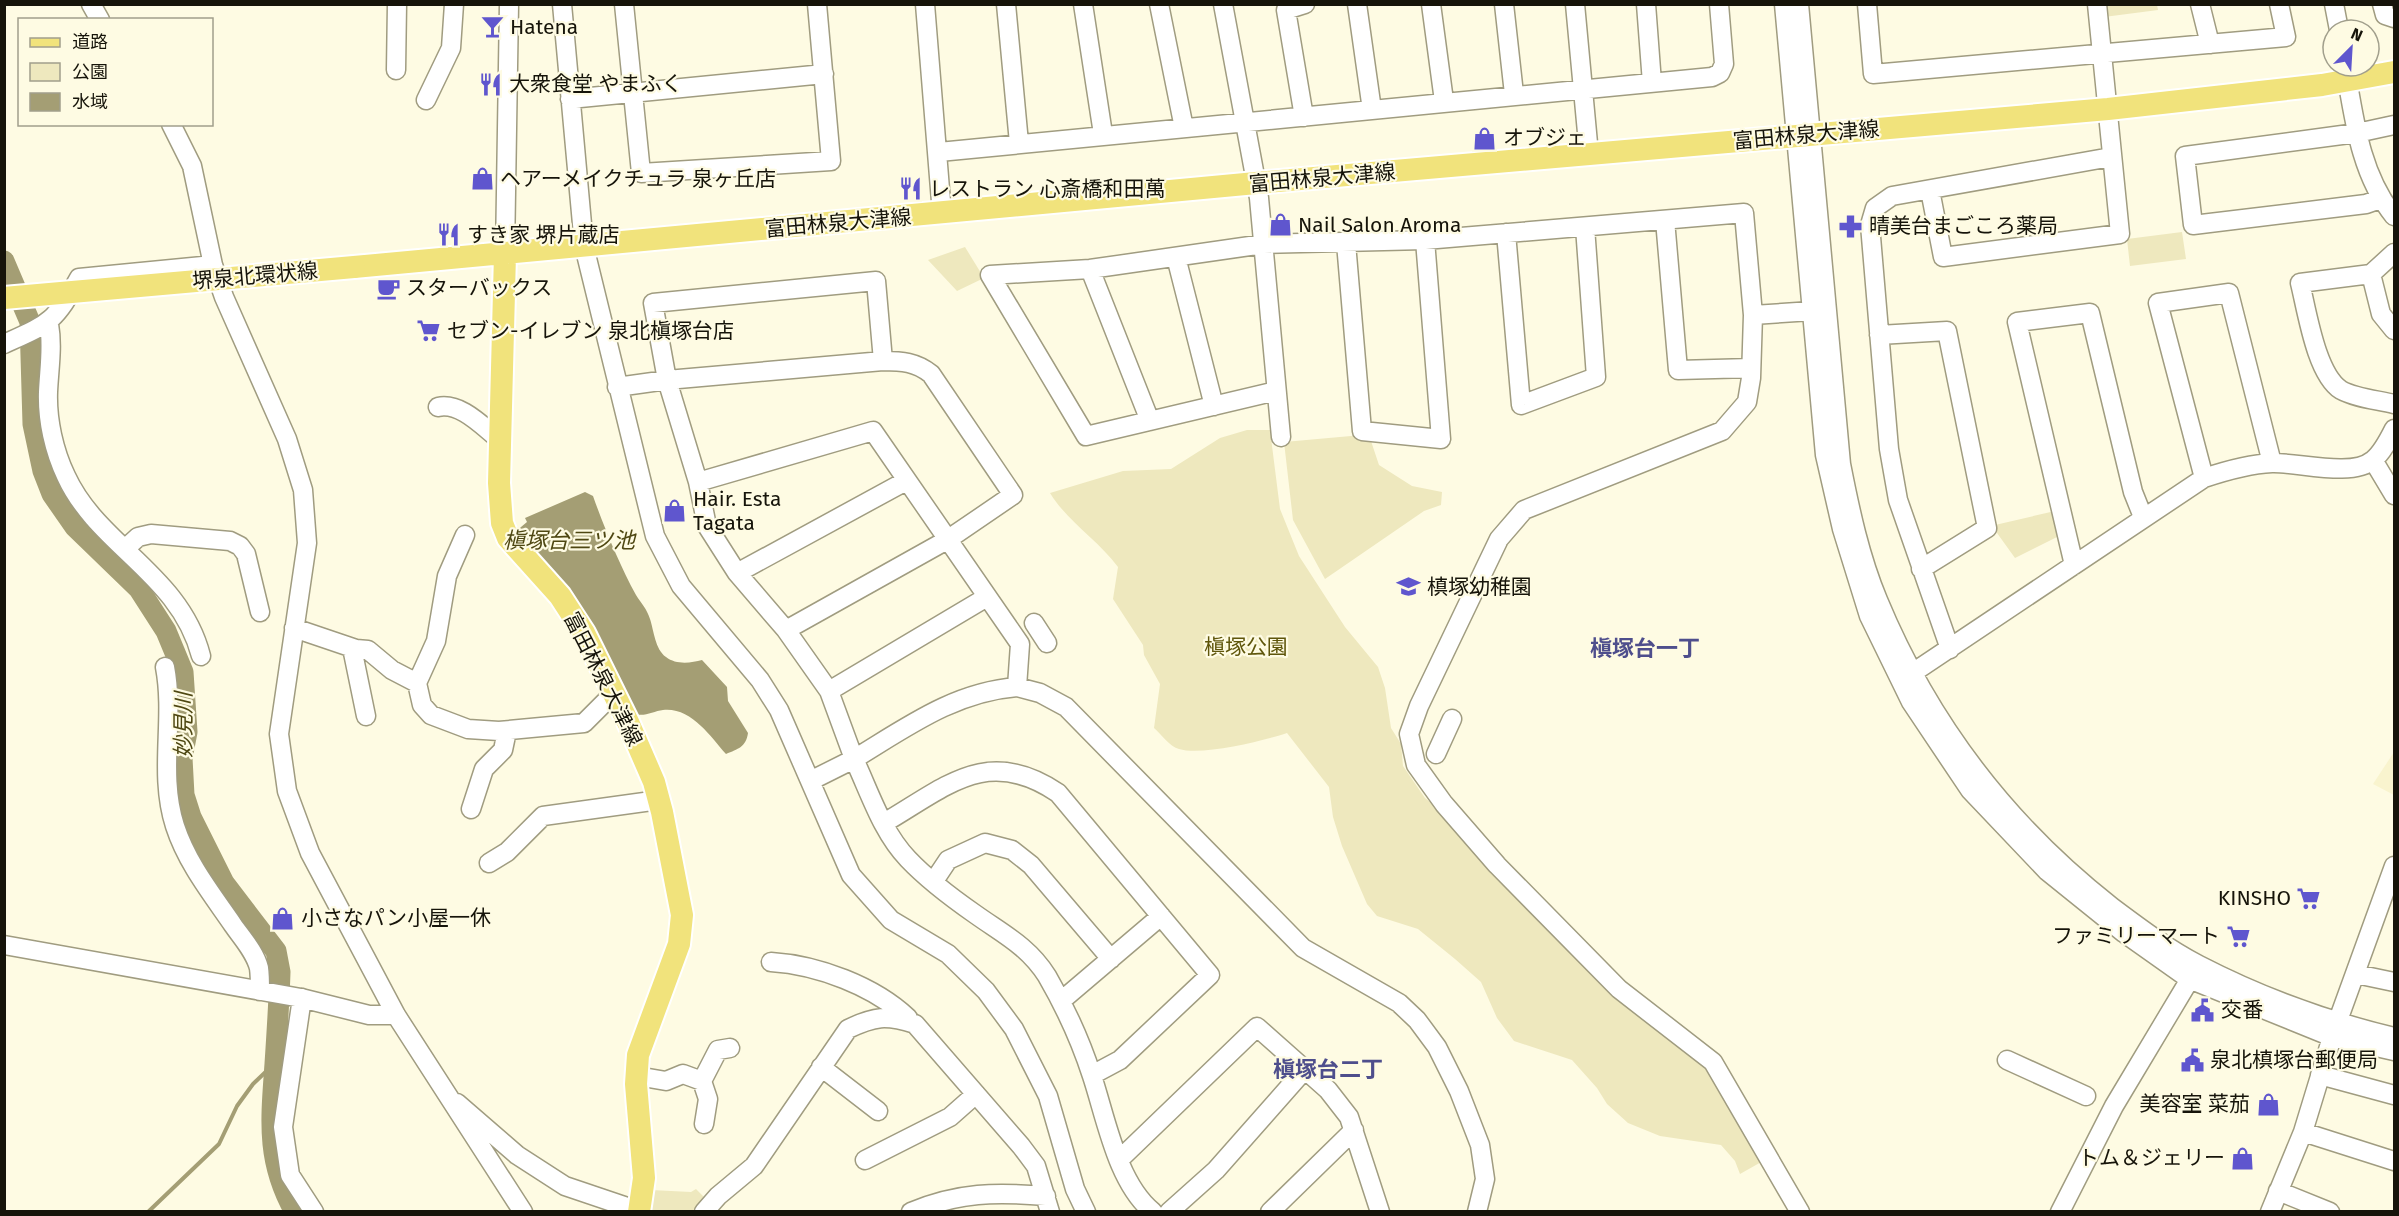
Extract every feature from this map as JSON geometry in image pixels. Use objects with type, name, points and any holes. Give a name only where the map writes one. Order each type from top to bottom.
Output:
[{"type":"main road","name":"富田林泉大津線","points":[[639,1211],[644,1160],[637,1076],[638,1055],[679,944],[682,915],[659,800],[614,693],[584,633],[560,596],[508,538],[500,513],[505,254],[1257,183],[2108,109],[2321,77]]},
{"type":"main road","name":"堺泉北環状線","points":[[4,298],[505,254]]},
{"type":"street","points":[[90,4],[99,18]]},
{"type":"street","points":[[396,70],[398,4]]},
{"type":"street","points":[[426,100],[451,48],[454,4]]},
{"type":"street","points":[[505,254],[509,4]]},
{"type":"street","points":[[562,4],[584,246],[655,536],[681,586],[760,680],[779,710],[851,875],[891,920],[948,954],[986,991],[1014,1029],[1047,1096],[1075,1189],[1086,1212]]},
{"type":"street","points":[[624,4],[631,93],[641,173],[831,161],[817,4]]},
{"type":"street","points":[[925,4],[939,152],[942,214]]},
{"type":"street","points":[[1006,4],[1019,143]]},
{"type":"street","points":[[1083,4],[1103,134]]},
{"type":"street","points":[[1159,4],[1184,128]]},
{"type":"street","points":[[1223,4],[1257,183],[1281,437]]},
{"type":"street","points":[[1304,117],[1286,10],[1305,4]]},
{"type":"street","points":[[1357,4],[1372,110]]},
{"type":"street","points":[[1431,4],[1444,101]]},
{"type":"street","points":[[1504,4],[1514,94]]},
{"type":"street","points":[[1575,4],[1590,154]]},
{"type":"street","points":[[1646,4],[1652,83]]},
{"type":"street","points":[[939,152],[1103,134],[1247,123],[1514,94],[1712,77],[1720,72],[1724,64],[1719,4]]},
{"type":"street","points":[[1785,4],[1804,135],[1841,464],[1851,514],[1877,599],[1907,678]]},
{"type":"street","points":[[1799,4],[1812,311],[1826,455],[1842,529],[1869,616],[1907,678],[1984,784],[2022,826],[2085,885],[2165,944],[2194,972],[2334,1030],[2394,1051]]},
{"type":"street","points":[[1867,4],[1873,74],[2286,37],[2280,4]]},
{"type":"street","points":[[1930,190],[1943,257],[2120,234],[2097,4]]},
{"type":"street","points":[[2200,4],[2210,44]]},
{"type":"street","points":[[2382,4],[2385,15],[2394,18]]},
{"type":"street","points":[[570,99],[824,74]]},
{"type":"street","points":[[2348,78],[2357,133],[2366,167],[2380,199],[2394,216]]},
{"type":"street","points":[[2380,199],[2366,204],[2193,225],[2185,156],[2357,133],[2394,125]]},
{"type":"street","points":[[172,126],[192,166],[213,265],[224,297],[287,440],[303,490],[307,543],[279,734],[287,791],[310,853],[396,1015],[523,1212]]},
{"type":"street","points":[[1950,649],[1898,500],[1889,449],[1870,225],[1875,208],[1892,196],[2111,157]]},
{"type":"street","points":[[1276,391],[1086,436],[990,275],[1090,268],[1264,244],[1425,240],[1744,213],[1753,315],[1747,402],[1722,431],[1524,510],[1499,539],[1419,706],[1409,734],[1416,765],[1444,804],[1497,865],[1619,989],[1713,1062],[1800,1212]]},
{"type":"street","points":[[1665,220],[1678,370],[1751,368]]},
{"type":"street","points":[[1506,233],[1521,405],[1596,377],[1585,227]]},
{"type":"street","points":[[1346,243],[1362,431],[1441,439],[1425,240]]},
{"type":"street","points":[[2394,253],[2372,274],[2300,283],[2322,366],[2332,382],[2342,390],[2394,404]]},
{"type":"street","points":[[1176,257],[1214,406]]},
{"type":"street","points":[[4,344],[49,324],[62,309],[80,278],[213,265]]},
{"type":"street","points":[[1090,268],[1150,422]]},
{"type":"street","points":[[2372,274],[2382,314],[2394,330]]},
{"type":"street","points":[[883,361],[876,281],[653,303],[667,380],[698,482],[707,526],[737,573],[786,630],[830,691],[854,759],[891,839],[909,860],[934,881],[975,914],[1014,939],[1045,974],[1061,1001],[1092,1075],[1120,1159],[1141,1202],[1153,1212]]},
{"type":"street","points":[[2204,478],[2158,303],[2229,293],[2272,463]]},
{"type":"street","points":[[1753,315],[1812,311]]},
{"type":"street","points":[[2074,565],[2017,322],[2090,313],[2133,492],[2143,517]]},
{"type":"street","points":[[49,324],[52,340],[48,394],[57,452],[78,496],[171,596],[196,638],[201,656]]},
{"type":"street","points":[[1879,335],[1947,331],[1987,528],[1921,569]]},
{"type":"street","points":[[617,387],[667,380],[883,361],[904,361],[923,368],[931,374],[1013,495],[947,540],[786,630]]},
{"type":"street","points":[[438,407],[446,405],[464,412],[501,440]]},
{"type":"street","points":[[1907,678],[2204,478],[2222,471],[2272,463],[2339,468],[2361,466],[2373,460],[2394,429]]},
{"type":"street","points":[[698,482],[873,431],[1020,644],[1017,687]]},
{"type":"street","points":[[2373,460],[2394,495]]},
{"type":"street","points":[[737,573],[906,481]]},
{"type":"street","points":[[126,548],[138,537],[151,534],[230,540],[246,554],[260,612]]},
{"type":"street","points":[[465,535],[447,576],[436,641],[417,683],[422,705],[431,715],[468,729],[507,731],[584,723],[614,693]]},
{"type":"street","points":[[830,691],[987,597]]},
{"type":"street","points":[[1034,623],[1047,643]]},
{"type":"street","points":[[294,628],[352,648],[368,650],[392,670],[417,683]]},
{"type":"street","points":[[352,648],[366,716]]},
{"type":"street","points":[[165,667],[170,713],[165,754],[166,789],[175,826],[192,865],[251,951],[259,968],[261,991]]},
{"type":"street","points":[[810,781],[854,759],[940,707],[974,694],[1017,687],[1040,693],[1066,707],[1303,948],[1399,1003],[1417,1020],[1437,1047],[1459,1091],[1480,1145],[1485,1179],[1477,1212]]},
{"type":"street","points":[[1436,754],[1452,719]]},
{"type":"street","points":[[471,810],[484,769],[503,750],[507,731]]},
{"type":"street","points":[[884,823],[963,776],[983,771],[1008,771],[1036,778],[1058,793],[1210,975],[1120,1060],[1092,1075]]},
{"type":"street","points":[[489,863],[507,852],[543,816],[659,800]]},
{"type":"street","points":[[934,881],[948,860],[985,843],[1012,850],[1031,865],[1111,959]]},
{"type":"street","points":[[2270,1212],[2303,1132],[2334,1030],[2389,896],[2394,866]]},
{"type":"street","points":[[1061,1001],[1161,916]]},
{"type":"street","points":[[4,945],[301,998],[369,1016],[396,1015]]},
{"type":"street","points":[[771,962],[805,966],[855,984],[897,1007],[915,1024],[1036,1166],[1048,1204]]},
{"type":"street","points":[[2060,1212],[2114,1106],[2194,972]]},
{"type":"street","points":[[2356,974],[2394,982]]},
{"type":"street","points":[[301,998],[283,1127],[290,1176],[314,1212]]},
{"type":"street","points":[[704,1212],[718,1196],[754,1166],[848,1029],[869,1018],[892,1017],[915,1024]]},
{"type":"street","points":[[1120,1159],[1257,1027],[1328,1089],[1349,1117],[1378,1210]]},
{"type":"street","points":[[2334,1030],[2394,1037]]},
{"type":"street","points":[[704,1124],[708,1099],[702,1081],[718,1050],[730,1048]]},
{"type":"street","points":[[2007,1060],[2086,1096]]},
{"type":"street","points":[[821,1067],[878,1111]]},
{"type":"street","points":[[1169,1212],[1216,1170],[1306,1068]]},
{"type":"street","points":[[637,1076],[666,1081],[683,1074],[702,1081]]},
{"type":"street","points":[[2320,1075],[2394,1095]]},
{"type":"street","points":[[865,1160],[951,1116],[976,1094]]},
{"type":"street","points":[[448,1098],[467,1110],[517,1155],[565,1186],[639,1211]]},
{"type":"street","points":[[1270,1212],[1354,1130]]},
{"type":"street","points":[[2303,1132],[2394,1161]]},
{"type":"street","points":[[2278,1191],[2330,1212]]},
{"type":"street","points":[[911,1212],[961,1195],[995,1192],[1048,1204]]},
{"type":"shaded area","points":[[2394,752],[2394,795],[2373,784]]},
{"type":"green space","points":[[2102,5],[2157,5],[2158,10],[2104,17]]},
{"type":"green space","points":[[2182,232],[2186,259],[2130,266],[2127,239]]},
{"type":"green space","points":[[965,247],[984,278],[957,291],[928,260]]},
{"type":"green space","name":"槇塚公園","points":[[1247,430],[1270,430],[1280,509],[1299,556],[1345,627],[1378,667],[1385,688],[1391,728],[1401,744],[1403,766],[1425,798],[1443,812],[1712,1073],[1763,1161],[1740,1174],[1735,1161],[1721,1145],[1660,1136],[1628,1123],[1607,1104],[1597,1088],[1572,1060],[1514,1041],[1497,1018],[1481,982],[1418,929],[1377,916],[1367,904],[1342,846],[1333,817],[1329,787],[1287,733],[1233,747],[1189,751],[1172,746],[1154,728],[1160,684],[1144,655],[1143,645],[1113,599],[1118,567],[1065,513],[1050,493],[1123,471],[1171,469],[1220,438]]},
{"type":"green space","points":[[1351,436],[1370,438],[1379,465],[1412,486],[1442,492],[1441,505],[1424,511],[1325,579],[1293,520],[1284,442]]},
{"type":"green space","points":[[2055,511],[2061,535],[2015,558],[1997,533],[1995,525]]},
{"type":"green space","points":[[696,1189],[707,1200],[698,1211],[648,1212],[651,1190],[691,1192]]},
{"type":"water","name":"槇塚台三ツ池","points":[[585,492],[593,496],[624,572],[649,615],[657,645],[662,654],[670,660],[679,662],[702,660],[727,687],[728,701],[748,733],[738,749],[726,754],[699,724],[682,713],[663,710],[636,714],[515,532],[527,522],[525,518]]},
{"type":"waterway","name":"妙見川","points":[[4,261],[30,322],[33,424],[43,471],[52,494],[75,527],[139,589],[166,631],[183,672],[187,732],[182,758],[184,795],[191,817],[224,883],[276,951],[280,972],[272,1104],[273,1140],[279,1175],[295,1212]]},
{"type":"waterway","points":[[148,1212],[219,1144],[237,1106],[253,1084],[275,1063]]},
{"type":"place","name":"Hatena","points":[[492,27]]},
{"type":"place","name":"大衆食堂 やまふく","points":[[491,84]]},
{"type":"place","name":"オブジェ","points":[[1485,138]]},
{"type":"place","name":"ヘアーメイクチュラ 泉ヶ丘店","points":[[482,179]]},
{"type":"place","name":"レストラン 心斎橋和田萬","points":[[911,189]]},
{"type":"place","name":"Nail Salon Aroma","points":[[1280,225]]},
{"type":"place","name":"晴美台まごころ薬局","points":[[1851,226]]},
{"type":"place","name":"すき家 堺片蔵店","points":[[449,235]]},
{"type":"place","name":"スターバックス","points":[[388,288]]},
{"type":"place","name":"セブン-イレブン 泉北槇塚台店","points":[[429,331]]},
{"type":"place","name":"Hair. Esta Tagata","points":[[675,511]]},
{"type":"place","name":"槙塚幼稚園","points":[[1409,587]]},
{"type":"place","name":"KINSHO","points":[[2309,898]]},
{"type":"place","name":"小さなパン小屋一休","points":[[283,918]]},
{"type":"place","name":"ファミリーマート","points":[[2238,936]]},
{"type":"place","name":"交番","points":[[2203,1010]]},
{"type":"place","name":"泉北槙塚台郵便局","points":[[2192,1060]]},
{"type":"place","name":"美容室 菜茄","points":[[2268,1104]]},
{"type":"place","name":"トム＆ジェリー","points":[[2243,1158]]},
{"type":"district","name":"槇塚台一丁","points":[[1645,648]]},
{"type":"district","name":"槇塚台二丁","points":[[1328,1069]]}]
